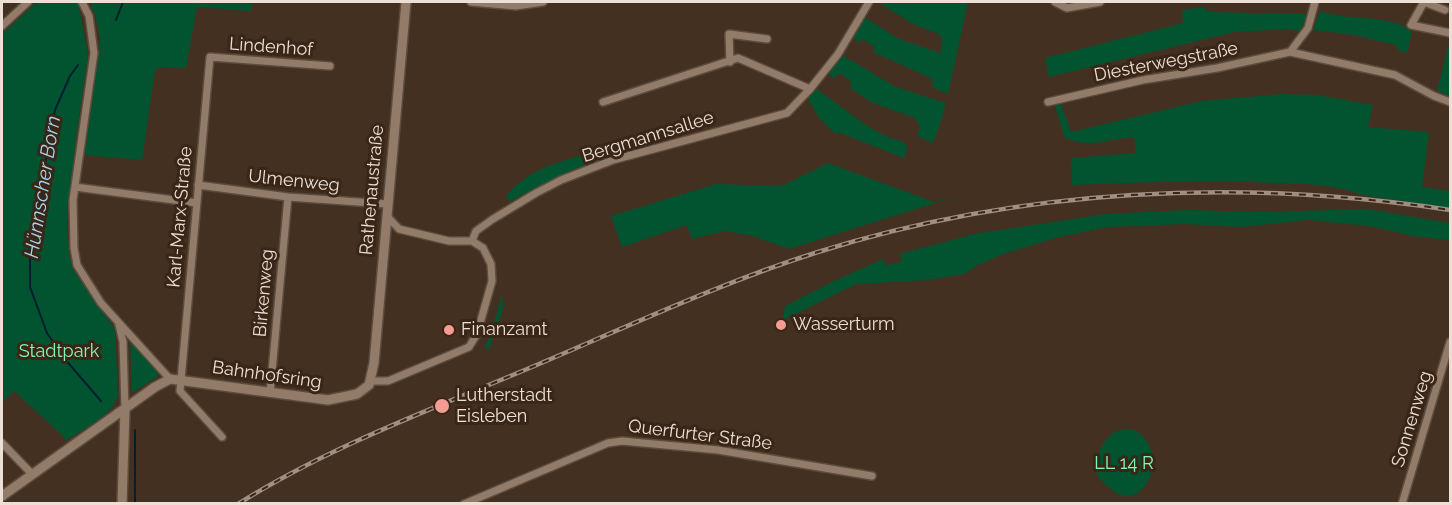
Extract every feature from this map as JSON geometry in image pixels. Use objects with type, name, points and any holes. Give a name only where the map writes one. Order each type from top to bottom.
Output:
[{"type":"main road","name":"Rathenaustraße","points":[[372,381],[406,2]]},
{"type":"main road","name":"Bahnhofsring","points":[[170,379],[270,393],[336,399],[363,391],[372,381]]},
{"type":"main road","points":[[2,496],[31,473],[170,379]]},
{"type":"main road","points":[[122,504],[125,409]]},
{"type":"street","points":[[2,26],[28,2]]},
{"type":"street","points":[[82,2],[89,16],[94,53],[72,214],[77,265],[101,303],[170,379]]},
{"type":"street","points":[[471,2],[516,6],[543,2]]},
{"type":"street","name":"Bergmannsallee","points":[[472,241],[476,231],[493,219],[561,180],[613,160],[787,113],[810,89],[844,44],[869,2]]},
{"type":"street","points":[[1055,2],[1067,8],[1100,2]]},
{"type":"street","points":[[1290,52],[1308,28],[1315,2]]},
{"type":"street","points":[[1445,10],[1424,2],[1411,25],[1450,33]]},
{"type":"street","points":[[730,62],[729,34],[767,39]]},
{"type":"street","name":"Diesterwegstraße","points":[[1048,102],[1143,80],[1217,68],[1290,52],[1395,75],[1450,102]]},
{"type":"street","name":"Lindenhof","points":[[210,57],[330,66]]},
{"type":"street","name":"Karl-Marx-Straße","points":[[182,379],[210,57]]},
{"type":"street","points":[[603,102],[738,58],[810,89]]},
{"type":"street","name":"Ulmenweg","points":[[198,185],[288,197],[387,204]]},
{"type":"street","points":[[75,187],[196,203]]},
{"type":"street","name":"Birkenweg","points":[[270,393],[288,197]]},
{"type":"street","points":[[387,216],[399,229],[449,241],[472,241]]},
{"type":"street","points":[[384,238],[399,229]]},
{"type":"street","name":"Bahnhofsring","points":[[372,381],[388,381],[399,377],[460,352],[472,343],[477,334],[492,281],[491,264],[483,248],[472,241]]},
{"type":"street","points":[[118,323],[123,342],[125,409]]},
{"type":"street","name":"Sonnenweg","points":[[1402,504],[1450,342]]},
{"type":"street","points":[[182,379],[180,391],[184,398],[222,437]]},
{"type":"street","name":"Querfurter Straße","points":[[464,504],[608,443],[622,441],[718,450],[872,476]]},
{"type":"street","points":[[2,443],[31,473]]},
{"type":"green space","name":"Stadtpark","points":[[37,2],[78,2],[88,54],[67,226],[69,252],[72,267],[115,329],[118,395],[115,403],[104,416],[65,441],[64,437],[14,391],[2,403],[2,34]]},
{"type":"green space","points":[[89,2],[252,2],[251,11],[197,7],[186,68],[161,67],[155,70],[142,160],[85,155],[100,37],[95,15]]},
{"type":"green space","points":[[878,2],[968,2],[948,94],[932,87],[933,79],[873,52],[875,47],[862,39],[859,43],[853,38],[864,17],[899,39],[941,53],[942,39],[939,34],[911,23]]},
{"type":"green space","points":[[1204,7],[1208,12],[1305,14],[1307,16],[1300,31],[1287,29],[1235,32],[1049,77],[1045,58],[1183,23],[1182,10]]},
{"type":"green space","points":[[1320,11],[1382,20],[1404,26],[1412,32],[1407,53],[1399,51],[1396,45],[1354,35],[1313,30]]},
{"type":"green space","points":[[1450,40],[1450,96],[1437,91]]},
{"type":"green space","points":[[842,55],[896,87],[946,103],[933,143],[917,136],[920,127],[915,118],[873,103],[850,88],[851,81],[839,73],[834,78],[828,74]]},
{"type":"green space","points":[[816,89],[869,127],[902,141],[908,147],[904,158],[838,132],[837,135],[820,119],[808,99]]},
{"type":"green space","points":[[1282,94],[1317,95],[1373,105],[1368,127],[1429,132],[1422,187],[1450,191],[1450,209],[1308,184],[1199,181],[1072,185],[1071,158],[1136,153],[1134,137],[1092,143],[1065,138],[1055,106],[1061,104],[1071,132],[1202,101]]},
{"type":"green space","points":[[610,148],[614,149],[616,156],[562,176],[510,202],[506,196],[527,177],[553,164]]},
{"type":"green space","points":[[828,163],[934,202],[957,196],[789,249],[753,236],[725,231],[692,239],[687,225],[622,247],[611,216],[716,184],[782,186]]},
{"type":"green space","points":[[1367,209],[1450,223],[1450,240],[1418,237],[1369,226],[1308,220],[1241,227],[1185,224],[1107,227],[1059,237],[1003,254],[964,274],[928,280],[856,284],[783,320],[785,306],[883,259],[886,266],[902,261],[900,254],[974,234],[1106,214],[1187,210],[1265,212]]},
{"type":"green space","points":[[502,294],[503,309],[489,350],[485,347]]},
{"type":"green space","points":[[130,339],[160,368],[157,377],[132,393]]},
{"type":"green space","name":"LL 14 R","points":[[1131,429],[1143,436],[1150,446],[1152,471],[1141,491],[1131,496],[1120,495],[1104,484],[1096,472],[1096,464],[1101,447],[1112,434],[1119,430]]},
{"type":"waterway","name":"Hünnscher Born","points":[[116,20],[123,2]]},
{"type":"waterway","name":"Hünnscher Born","points":[[78,65],[70,76],[55,110],[30,246],[30,287],[47,333],[64,358],[101,401]]},
{"type":"waterway","name":"Hünnscher Born","points":[[135,430],[135,504]]},
{"type":"railway","points":[[238,504],[310,463],[348,445],[677,305],[818,252],[895,231],[973,214],[1053,202],[1132,195],[1212,192],[1292,194],[1371,200],[1450,210]]},
{"type":"place","name":"Wasserturm","points":[[781,325]]},
{"type":"place","name":"Finanzamt","points":[[449,330]]},
{"type":"place","name":"Lutherstadt Eisleben","points":[[442,406]]}]
